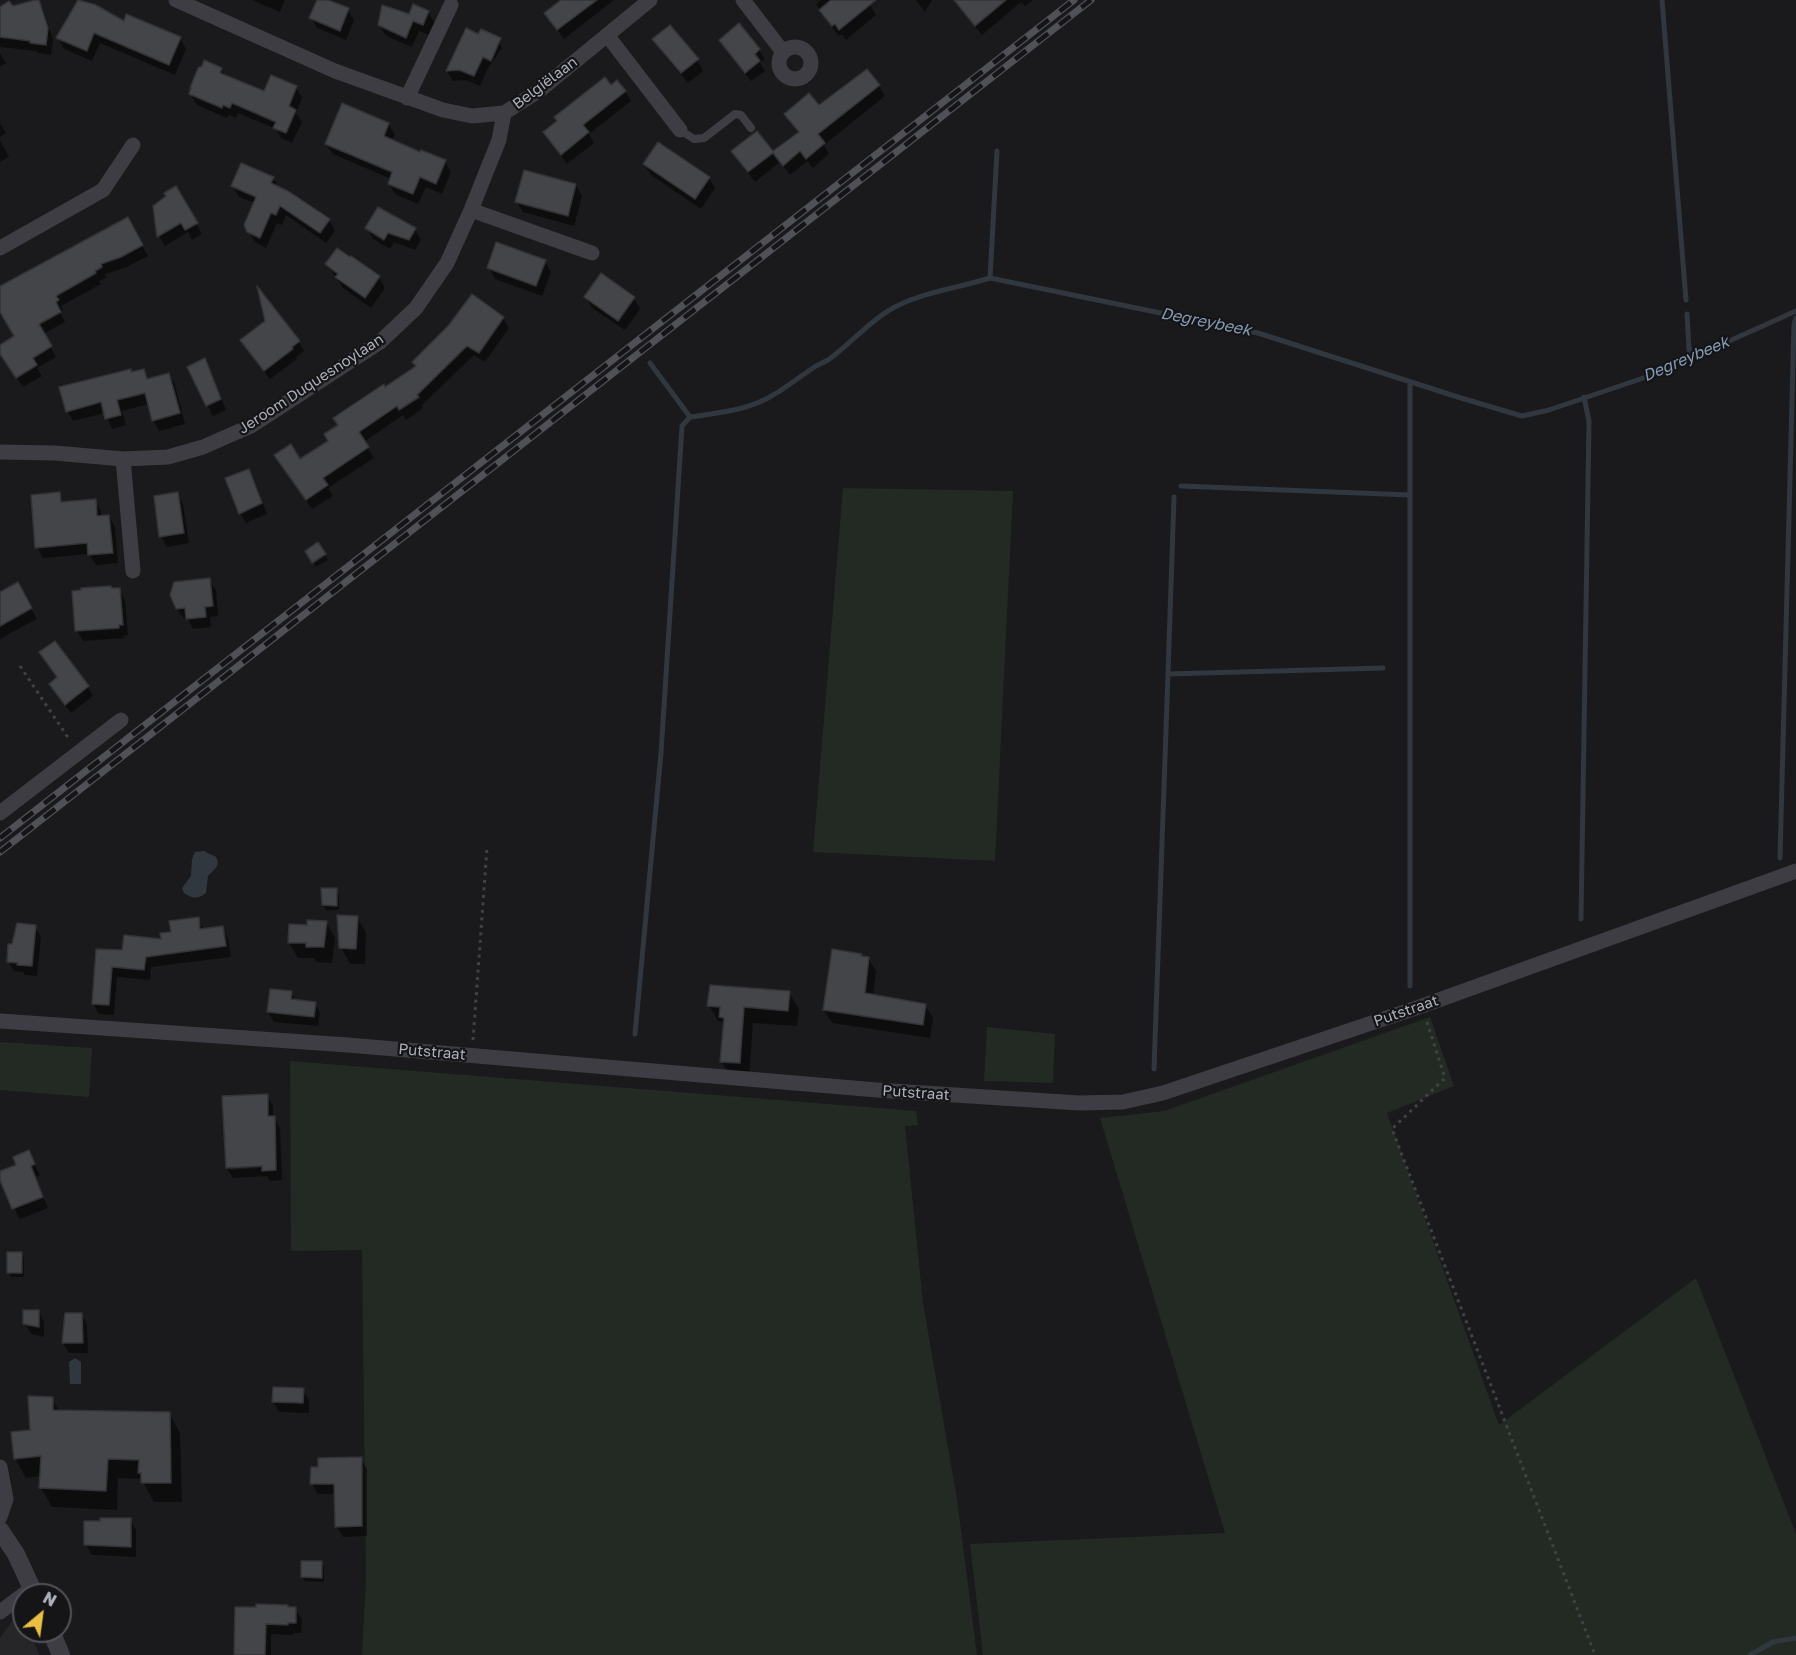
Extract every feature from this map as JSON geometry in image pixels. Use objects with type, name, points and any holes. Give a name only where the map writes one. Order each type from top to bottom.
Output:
[{"type":"street","name":"Belgiëlaan","points":[[176,0],[202,5],[335,71],[443,110],[472,116],[504,113],[540,90],[650,0]]},
{"type":"street","points":[[742,0],[783,52]]},
{"type":"street","points":[[407,98],[451,5]]},
{"type":"street","points":[[607,35],[680,130]]},
{"type":"street","name":"Jeroom Duquesnoylaan","points":[[0,452],[55,453],[123,459],[168,457],[203,447],[251,426],[380,342],[416,308],[447,263],[499,140],[504,113]]},
{"type":"street","points":[[0,248],[103,190],[133,145]]},
{"type":"street","points":[[471,210],[592,253]]},
{"type":"street","points":[[123,459],[133,571]]},
{"type":"street","points":[[0,813],[121,720]]},
{"type":"street","name":"Putstraat","points":[[0,1021],[337,1044],[877,1090],[1079,1103],[1123,1102],[1163,1093],[1422,1006],[1796,871]]},
{"type":"street","points":[[0,1467],[6,1499],[0,1517]]},
{"type":"street","points":[[0,1530],[16,1554],[30,1583]]},
{"type":"lane","points":[[680,130],[694,139],[704,138],[735,114],[741,115],[751,128]]},
{"type":"path","points":[[20,666],[78,753]]},
{"type":"path","points":[[472,1056],[487,848]]},
{"type":"path","points":[[1422,1006],[1445,1078],[1392,1129],[1595,1655]]},
{"type":"shaded area","points":[[843,488],[1013,491],[995,861],[813,852]]},
{"type":"shaded area","points":[[204,851],[216,857],[217,866],[208,876],[206,893],[193,897],[184,893],[182,888],[191,876],[192,859],[195,852]]},
{"type":"shaded area","points":[[1430,1017],[1454,1086],[1387,1113],[1499,1425],[1696,1278],[1796,1534],[1796,1655],[983,1655],[970,1544],[1225,1533],[1100,1118],[1164,1111]]},
{"type":"shaded area","points":[[987,1027],[1055,1034],[1053,1083],[984,1081]]},
{"type":"shaded area","points":[[0,1042],[92,1048],[89,1097],[0,1090]]},
{"type":"shaded area","points":[[290,1061],[916,1111],[918,1125],[905,1126],[923,1303],[957,1499],[977,1655],[362,1655],[366,1579],[362,1250],[291,1251]]},
{"type":"shaded area","points":[[75,1358],[81,1362],[81,1384],[70,1384],[69,1362]]},
{"type":"shaded area","points":[[12,1621],[12,1643],[34,1643],[39,1655],[0,1655],[0,1638]]},
{"type":"building","points":[[39,0],[48,28],[46,45],[0,37],[0,7],[9,1],[13,6]]},
{"type":"building","points":[[78,0],[96,5],[124,21],[126,14],[181,37],[169,65],[94,33],[87,51],[56,38]]},
{"type":"building","points":[[317,0],[328,0],[349,8],[340,31],[309,18]]},
{"type":"building","points":[[561,0],[597,0],[557,30],[544,13]]},
{"type":"building","points":[[831,0],[876,0],[839,30],[835,24],[832,26],[819,10]]},
{"type":"building","points":[[954,0],[1006,0],[975,26]]},
{"type":"building","points":[[413,4],[429,11],[423,25],[413,21],[406,38],[378,25],[382,5],[409,14]]},
{"type":"building","points":[[739,23],[760,49],[755,54],[760,61],[745,73],[719,40]]},
{"type":"building","points":[[670,25],[699,59],[681,73],[652,39]]},
{"type":"building","points":[[466,28],[478,34],[481,29],[501,38],[491,61],[483,57],[474,76],[459,70],[446,71]]},
{"type":"building","points":[[204,60],[222,68],[220,73],[264,91],[271,75],[297,86],[289,106],[296,110],[286,133],[273,128],[276,122],[232,103],[230,108],[223,105],[222,108],[189,94],[198,68],[202,66]]},
{"type":"building","points":[[867,69],[880,85],[818,134],[825,143],[806,159],[800,151],[783,166],[773,153],[748,172],[731,151],[757,131],[773,151],[799,132],[784,114],[809,93],[819,105]]},
{"type":"building","points":[[605,77],[611,85],[617,80],[626,91],[583,125],[589,132],[561,155],[543,132],[557,121],[554,117]]},
{"type":"building","points":[[342,103],[389,123],[384,136],[420,152],[421,150],[446,160],[436,184],[420,177],[413,194],[388,184],[392,172],[325,144]]},
{"type":"building","points":[[658,142],[710,177],[695,199],[643,164]]},
{"type":"building","points":[[241,163],[274,177],[271,183],[288,191],[330,219],[320,233],[280,206],[276,215],[271,213],[260,238],[247,232],[244,225],[256,197],[231,186]]},
{"type":"building","points":[[524,170],[576,184],[568,216],[515,202]]},
{"type":"building","points":[[176,186],[198,223],[185,230],[181,223],[157,237],[153,206],[166,196],[164,193]]},
{"type":"building","points":[[378,207],[416,228],[409,240],[388,233],[384,240],[365,228]]},
{"type":"building","points":[[128,217],[143,245],[121,257],[101,264],[102,267],[95,271],[96,273],[56,296],[61,312],[39,324],[52,346],[33,358],[37,365],[16,378],[0,354],[0,345],[14,336],[0,312],[0,286]]},
{"type":"building","points":[[496,242],[546,260],[536,286],[487,268]]},
{"type":"building","points":[[337,248],[380,276],[365,298],[335,277],[338,274],[325,264]]},
{"type":"building","points":[[601,273],[635,297],[618,321],[584,297]]},
{"type":"building","points":[[257,286],[300,341],[264,371],[240,340],[265,321]]},
{"type":"building","points":[[472,294],[504,317],[479,353],[467,346],[417,395],[419,397],[399,410],[397,406],[359,432],[369,447],[323,478],[328,485],[306,500],[274,455],[291,444],[300,459],[328,441],[324,434],[338,425],[333,418],[416,366],[412,362],[448,326]]},
{"type":"building","points":[[205,358],[221,399],[206,406],[187,367]]},
{"type":"building","points":[[131,369],[131,372],[144,369],[147,379],[169,373],[180,413],[152,421],[145,393],[117,400],[121,415],[105,419],[101,402],[66,412],[59,387]]},
{"type":"building","points":[[249,469],[262,503],[239,514],[225,478]]},
{"type":"building","points":[[60,492],[61,502],[96,499],[97,516],[109,515],[113,553],[88,555],[87,543],[35,548],[31,495]]},
{"type":"building","points":[[178,492],[184,533],[159,537],[154,496]]},
{"type":"building","points":[[318,542],[326,554],[312,563],[305,551]]},
{"type":"building","points":[[210,578],[213,606],[205,607],[206,617],[186,619],[185,608],[176,609],[170,595],[174,582]]},
{"type":"building","points":[[18,582],[32,608],[0,626],[0,592]]},
{"type":"building","points":[[111,586],[111,588],[120,588],[123,625],[119,625],[119,628],[75,631],[72,591],[81,590],[81,588]]},
{"type":"building","points":[[55,641],[89,686],[65,705],[49,684],[57,677],[39,652]]},
{"type":"building","points":[[321,888],[337,888],[337,906],[322,905]]},
{"type":"building","points":[[337,915],[358,916],[356,949],[339,948]]},
{"type":"building","points":[[199,917],[200,929],[223,926],[226,946],[146,957],[144,970],[112,967],[109,1005],[92,1004],[96,949],[122,950],[124,935],[161,939],[160,933],[171,932],[169,921]]},
{"type":"building","points":[[307,920],[327,921],[324,947],[306,947],[306,943],[288,943],[289,924],[307,925]]},
{"type":"building","points":[[17,923],[36,925],[32,966],[7,962],[8,944],[12,944]]},
{"type":"building","points":[[832,949],[869,957],[865,993],[926,1004],[923,1025],[823,1010]]},
{"type":"building","points":[[710,985],[790,991],[788,1011],[744,1007],[740,1063],[720,1062],[724,1018],[719,1017],[720,1007],[707,1006]]},
{"type":"building","points":[[270,989],[292,991],[291,999],[316,1002],[314,1017],[267,1012]]},
{"type":"building","points":[[268,1094],[268,1116],[275,1116],[276,1170],[262,1171],[262,1166],[226,1168],[222,1096]]},
{"type":"building","points":[[29,1150],[35,1164],[31,1166],[43,1197],[12,1209],[0,1180],[0,1171],[16,1165],[13,1157]]},
{"type":"building","points":[[7,1252],[22,1252],[22,1273],[7,1273]]},
{"type":"building","points":[[23,1310],[39,1310],[39,1327],[23,1324]]},
{"type":"building","points":[[65,1313],[82,1313],[83,1343],[62,1343]]},
{"type":"building","points":[[273,1387],[304,1388],[303,1403],[272,1402]]},
{"type":"building","points":[[28,1396],[53,1397],[53,1410],[170,1412],[171,1483],[141,1483],[141,1473],[138,1473],[139,1460],[108,1459],[106,1491],[39,1488],[41,1456],[14,1459],[11,1432],[30,1430]]},
{"type":"building","points":[[362,1457],[362,1526],[335,1527],[334,1484],[310,1484],[311,1467],[318,1467],[318,1458]]},
{"type":"building","points":[[100,1518],[131,1518],[131,1547],[84,1545],[84,1521],[100,1521]]},
{"type":"building","points":[[301,1561],[322,1561],[322,1578],[301,1577]]},
{"type":"building","points":[[256,1604],[296,1607],[296,1623],[266,1624],[265,1655],[234,1655],[235,1607],[256,1607]]},
{"type":"waterway","points":[[1662,0],[1686,300]]},
{"type":"waterway","points":[[990,278],[997,151]]},
{"type":"waterway","name":"Degreybeek","points":[[650,363],[690,417],[738,409],[773,395],[828,360],[876,319],[893,308],[928,294],[990,278],[1258,333],[1522,416],[1549,410],[1658,373],[1796,311]]},
{"type":"waterway","points":[[1687,314],[1689,349],[1692,359]]},
{"type":"waterway","points":[[1780,858],[1794,324],[1796,318]]},
{"type":"waterway","points":[[1410,382],[1410,986]]},
{"type":"waterway","points":[[1581,919],[1589,421],[1584,397]]},
{"type":"waterway","points":[[635,1034],[661,753],[682,426],[690,417]]},
{"type":"waterway","points":[[1181,486],[1410,495]]},
{"type":"waterway","points":[[1174,497],[1168,674],[1383,668]]},
{"type":"waterway","points":[[1154,1069],[1168,674]]},
{"type":"waterway","points":[[1750,1655],[1773,1642],[1796,1638]]},
{"type":"railway","points":[[0,838],[1074,0]]},
{"type":"railway","points":[[0,852],[1091,0]]}]
